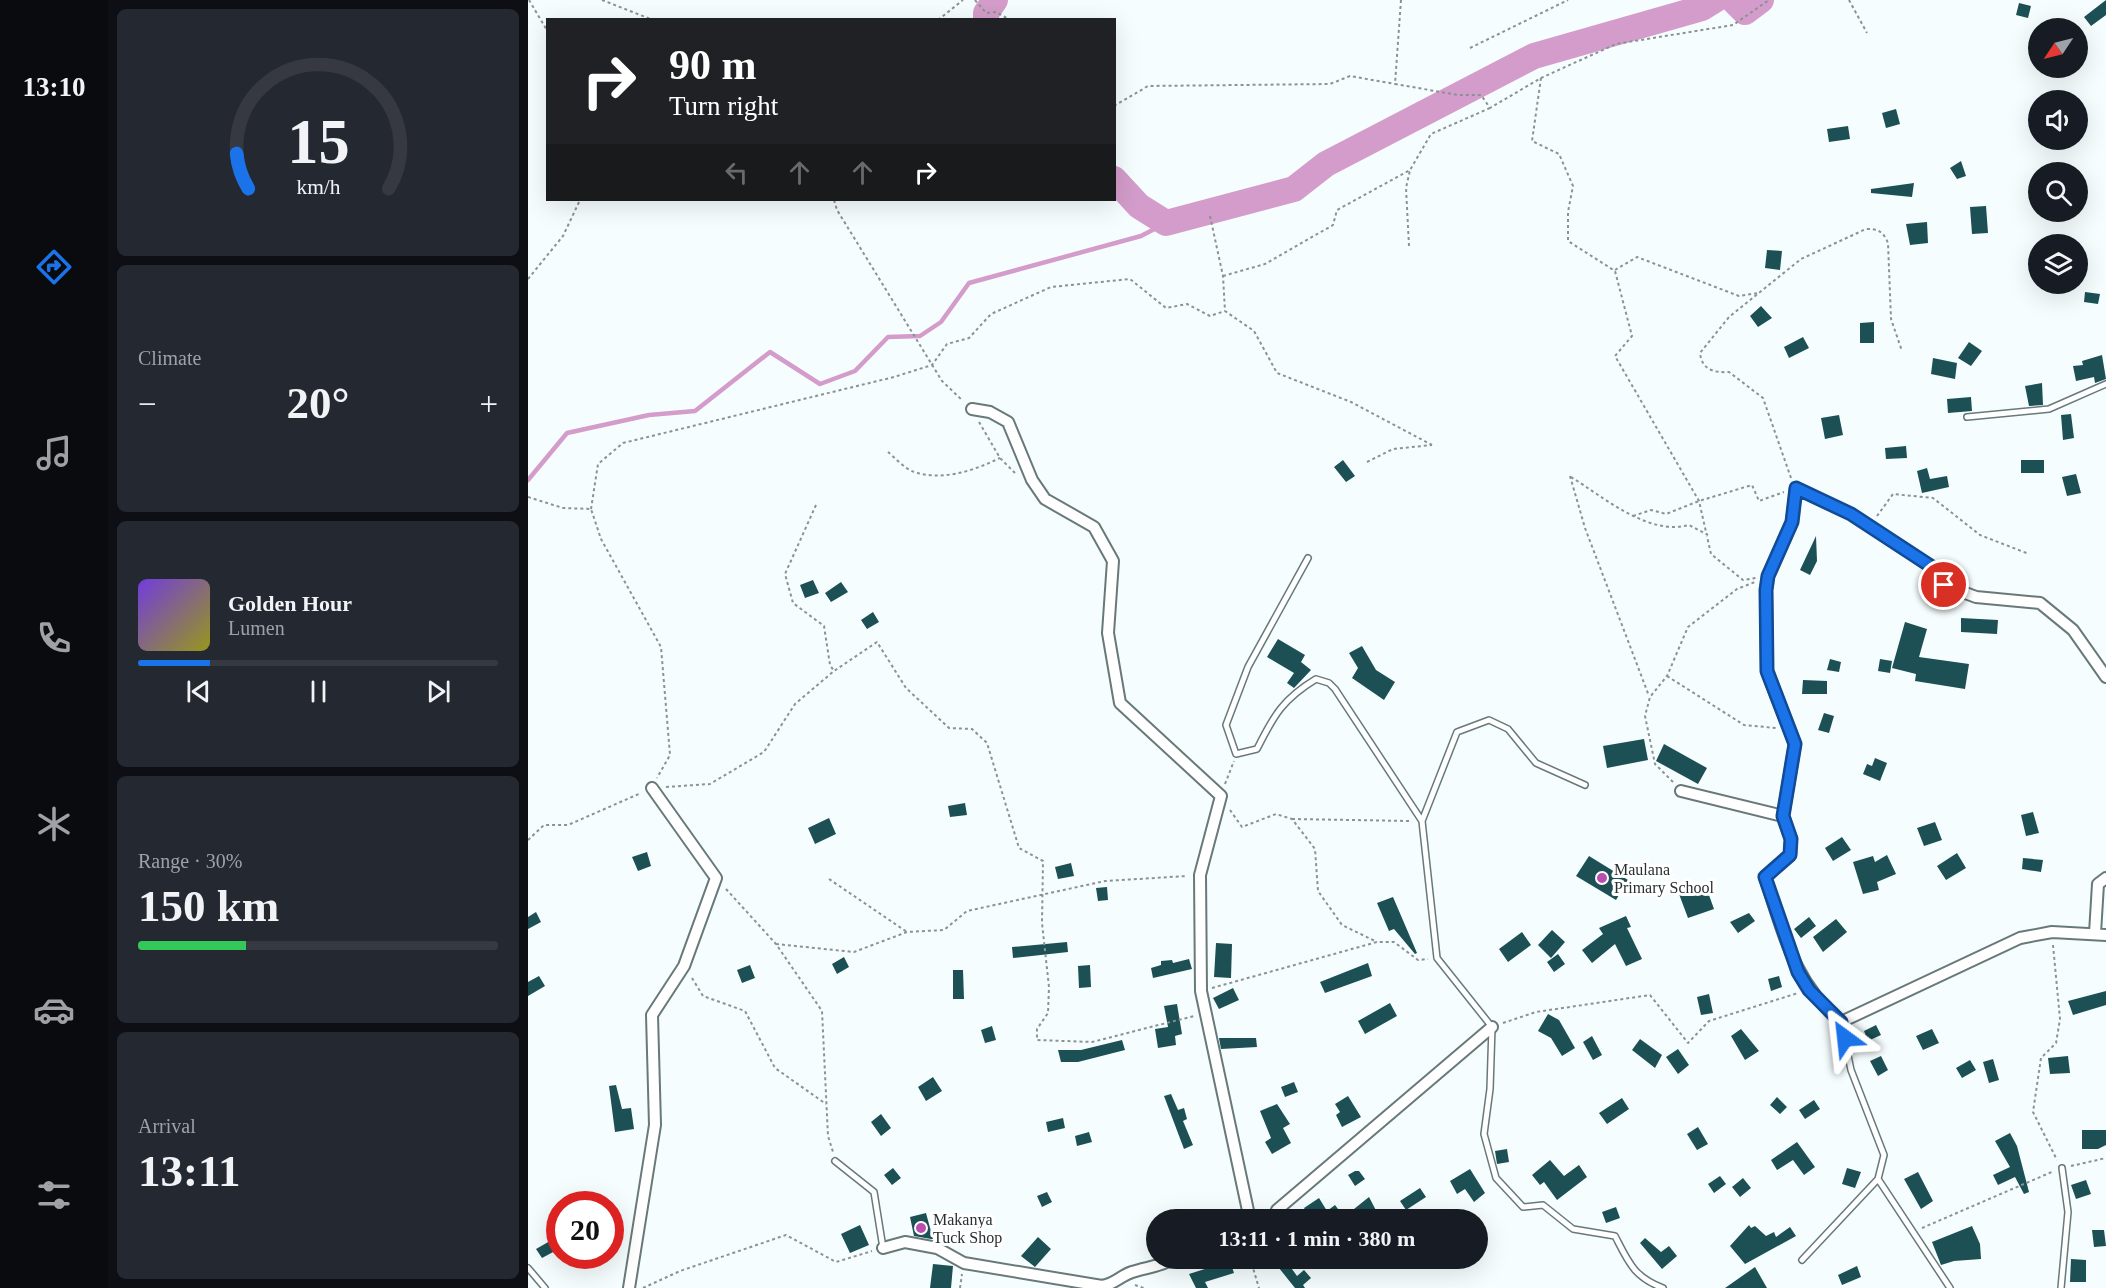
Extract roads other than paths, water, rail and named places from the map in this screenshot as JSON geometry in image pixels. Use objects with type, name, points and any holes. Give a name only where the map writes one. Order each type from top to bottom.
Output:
[{"type":"street","points":[[972,409],[990,412],[1008,422],[1032,480],[1045,499],[1094,527],[1113,561],[1108,633],[1120,703],[1221,796],[1200,875],[1201,991],[1248,1209]]},
{"type":"street","points":[[2106,677],[2073,630],[2040,603],[1976,597],[1944,585],[1932,567],[1851,514],[1796,488],[1792,522],[1768,576],[1767,671],[1795,744],[1783,816],[1791,839],[1790,855],[1765,877],[1798,972],[1809,990],[1841,1022],[2020,938],[2052,932],[2101,934],[2098,884],[2106,878]]},
{"type":"street","points":[[629,1288],[655,1125],[652,1015],[684,966],[716,878],[652,788]]},
{"type":"street","points":[[1681,791],[1783,816]]},
{"type":"street","points":[[1278,1209],[1492,1027]]},
{"type":"street","points":[[883,1248],[905,1242],[938,1248],[964,1263],[1102,1286],[1114,1284],[1130,1272],[1146,1269]]},
{"type":"lane","points":[[1967,417],[2049,409],[2106,384]]},
{"type":"lane","points":[[1308,558],[1248,667],[1226,725],[1236,754],[1257,749],[1276,711],[1302,687],[1316,679],[1329,683],[1422,821]]},
{"type":"lane","points":[[1586,785],[1536,764],[1508,729],[1489,720],[1457,732],[1422,821],[1437,958],[1492,1027],[1490,1089],[1484,1134],[1496,1178],[1523,1207],[1543,1205],[1573,1229],[1615,1236],[1634,1271],[1646,1282],[1663,1288]]},
{"type":"lane","points":[[1802,1260],[1878,1179],[1884,1155],[1851,1070],[1841,1022]]},
{"type":"lane","points":[[835,1161],[874,1192],[883,1248]]},
{"type":"lane","points":[[2061,1288],[2068,1212],[2062,1168]]},
{"type":"lane","points":[[1878,1179],[1950,1288]]},
{"type":"lane","points":[[528,1268],[545,1288]]},
{"type":"waterway","points":[[986,18],[986,13],[995,0]]},
{"type":"waterway","points":[[1116,181],[1139,206],[1166,223],[1294,189],[1326,164],[1534,56],[1702,8],[1715,0]]},
{"type":"waterway","points":[[1733,0],[1745,12],[1761,0]]},
{"type":"waterway","points":[[528,480],[567,433],[649,415],[695,411],[770,352],[820,384],[855,371],[888,337],[920,336],[941,322],[969,283],[1141,236],[1166,223]]},
{"type":"place","name":"Maulana Primary School","points":[[1602,878]]},
{"type":"place","name":"Makanya Tuck Shop","points":[[921,1228]]}]
